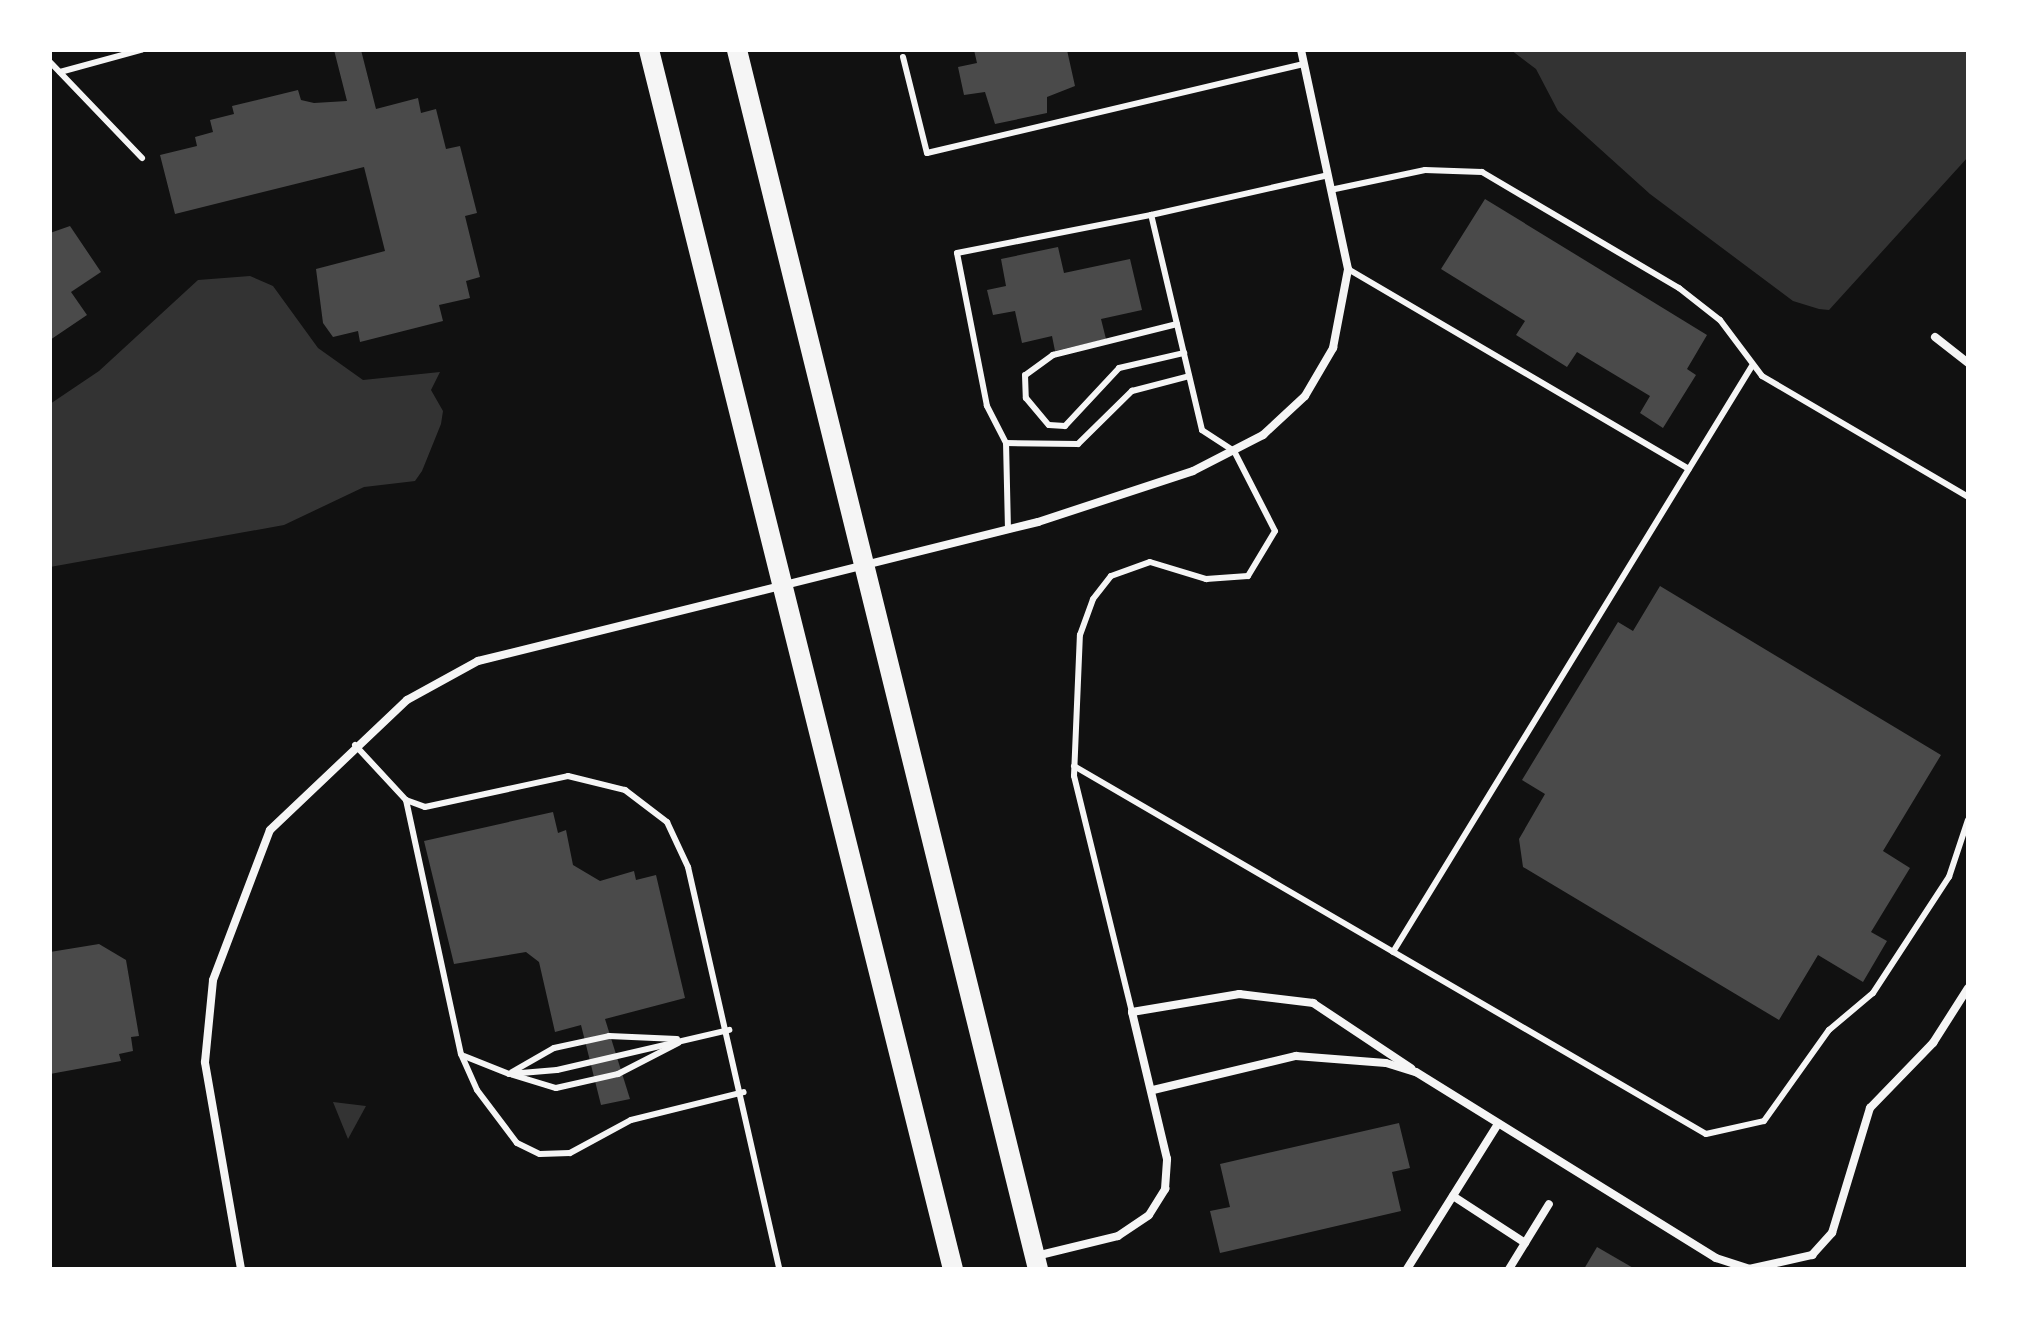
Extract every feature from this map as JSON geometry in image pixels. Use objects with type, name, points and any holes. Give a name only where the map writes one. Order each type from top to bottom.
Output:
[{"type":"main road","points":[[649,50],[953,1269]]},
{"type":"main road","points":[[737,50],[1036,1262]]},
{"type":"street","points":[[241,1269],[205,1062],[213,980],[270,830],[355,745],[407,700],[478,661],[1008,530],[1193,471],[1263,435],[1305,396],[1333,348],[1348,269],[1335,189],[1301,50]]},
{"type":"street","points":[[1935,337],[1968,363]]},
{"type":"street","points":[[1036,1262],[1118,1236],[1149,1215],[1165,1189],[1167,1159],[1132,1012],[1239,994],[1313,1003],[1498,1124],[1716,1258],[1749,1269],[1783,1264],[1812,1255],[1832,1233],[1870,1108],[1933,1043],[1968,988]]},
{"type":"street","points":[[1153,1090],[1296,1056],[1338,1054],[1416,1072]]},
{"type":"street","points":[[1407,1269],[1498,1124]]},
{"type":"street","points":[[1453,1196],[1525,1243]]},
{"type":"street","points":[[1509,1269],[1549,1204]]},
{"type":"lane","points":[[60,72],[141,50]]},
{"type":"lane","points":[[903,57],[927,153],[1304,64]]},
{"type":"lane","points":[[50,62],[142,158]]},
{"type":"lane","points":[[1335,189],[1425,170],[1482,172],[1679,288],[1720,320],[1752,366],[1968,497]]},
{"type":"lane","points":[[1008,530],[1006,443],[987,406],[957,253],[1151,215],[1331,175]]},
{"type":"lane","points":[[1132,1012],[1074,766],[1080,635],[1093,599],[1111,576],[1150,562],[1206,579],[1248,576],[1271,548],[1270,514],[1234,451],[1202,430],[1151,215]]},
{"type":"lane","points":[[1348,269],[1689,469]]},
{"type":"lane","points":[[1177,324],[1053,355],[1025,375],[1026,398],[1049,425],[1065,426],[1119,368],[1184,353]]},
{"type":"lane","points":[[1393,952],[1752,366]]},
{"type":"lane","points":[[1006,443],[1078,444],[1132,391],[1189,376]]},
{"type":"lane","points":[[355,745],[406,800],[425,807],[568,776],[597,779],[649,804],[683,853],[744,1092],[779,1269]]},
{"type":"lane","points":[[1074,766],[1706,1134],[1743,1131],[1764,1121],[1829,1030],[1873,993],[1949,877],[1968,820]]},
{"type":"lane","points":[[406,800],[461,1054],[500,1124],[540,1154],[570,1153],[631,1120],[744,1092]]},
{"type":"lane","points":[[509,1074],[557,1070],[729,1030]]},
{"type":"lane","points":[[509,1074],[554,1048],[609,1036],[686,1039]]},
{"type":"lane","points":[[461,1054],[509,1074],[556,1088],[618,1074],[686,1039]]},
{"type":"shaded area","points":[[1511,50],[1968,50],[1968,157],[1829,310],[1819,309],[1793,301],[1650,194],[1558,111],[1536,69]]},
{"type":"shaded area","points":[[250,276],[273,286],[318,348],[363,380],[440,372],[431,390],[443,411],[441,424],[422,471],[415,481],[364,487],[284,525],[50,567],[50,404],[99,371],[198,280]]},
{"type":"shaded area","points":[[333,1102],[366,1106],[348,1139]]},
{"type":"building","points":[[334,50],[361,50],[376,109],[418,98],[421,113],[436,109],[446,149],[460,146],[477,213],[465,216],[480,277],[466,281],[470,298],[439,305],[443,321],[360,342],[358,331],[333,337],[323,323],[316,269],[385,251],[364,167],[175,214],[160,155],[197,146],[195,137],[213,132],[210,120],[234,114],[232,106],[298,90],[301,100],[314,103],[347,101]]},
{"type":"building","points":[[974,50],[1067,50],[1075,86],[1047,97],[1047,113],[995,124],[985,92],[964,95],[958,67],[977,63]]},
{"type":"building","points":[[1485,199],[1707,335],[1687,369],[1696,375],[1663,428],[1640,413],[1650,396],[1577,352],[1567,367],[1516,335],[1525,321],[1441,269]]},
{"type":"building","points":[[70,226],[101,272],[71,292],[87,315],[50,340],[50,233]]},
{"type":"building","points":[[1058,247],[1064,273],[1130,259],[1142,310],[1101,319],[1106,339],[1055,351],[1052,336],[1022,343],[1015,311],[993,315],[987,290],[1006,286],[1001,259]]},
{"type":"building","points":[[1660,586],[1941,755],[1883,851],[1910,868],[1871,932],[1887,941],[1863,982],[1818,955],[1779,1020],[1523,867],[1519,839],[1545,794],[1522,780],[1618,622],[1633,631]]},
{"type":"building","points":[[553,812],[558,833],[566,830],[573,865],[600,881],[634,871],[636,880],[656,875],[685,998],[605,1019],[630,1099],[601,1105],[581,1025],[555,1032],[539,962],[526,952],[454,964],[424,841]]},
{"type":"building","points":[[99,944],[126,960],[139,1036],[131,1037],[133,1051],[119,1054],[121,1061],[50,1074],[50,952]]},
{"type":"building","points":[[1399,1123],[1410,1168],[1392,1172],[1401,1211],[1220,1253],[1210,1211],[1230,1207],[1220,1164]]},
{"type":"building","points":[[1597,1247],[1635,1269],[1584,1269]]}]
